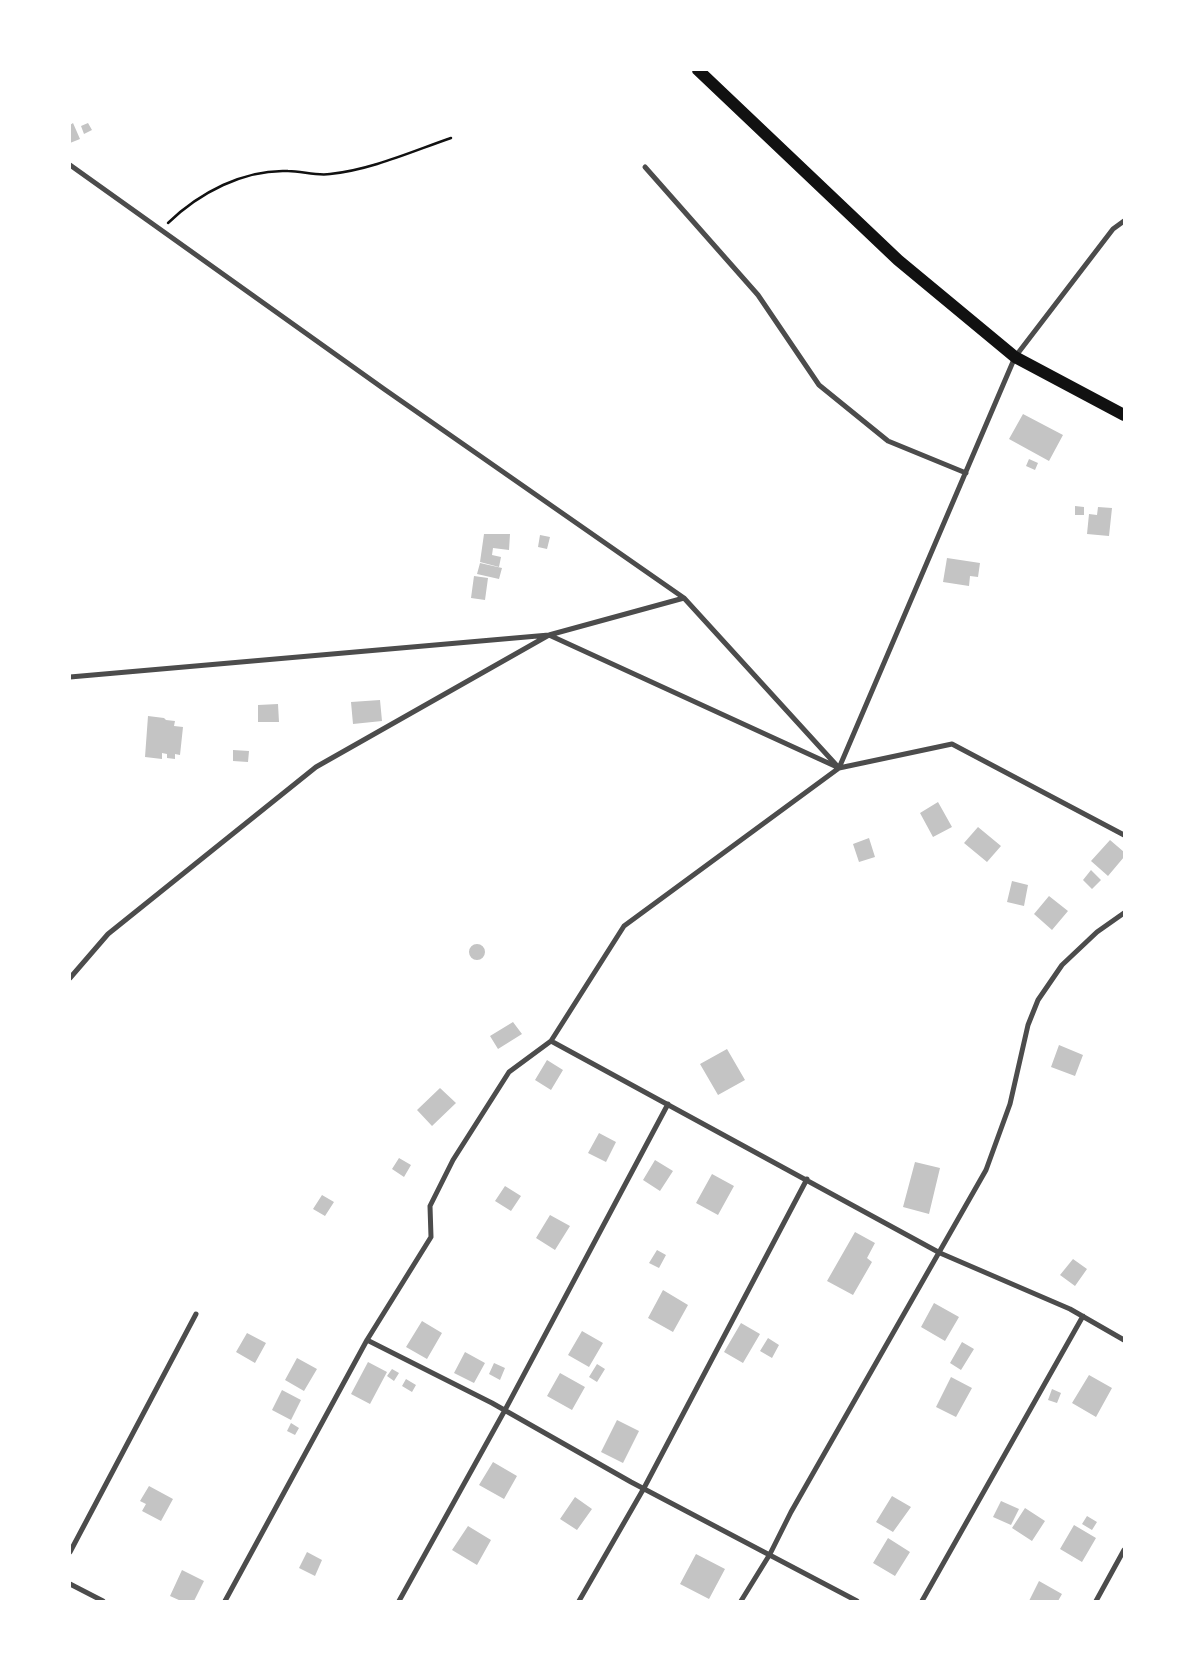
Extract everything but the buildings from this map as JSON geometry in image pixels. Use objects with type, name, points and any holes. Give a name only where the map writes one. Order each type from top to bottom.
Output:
[{"type":"highway","points":[[698,70],[898,260],[1016,357],[1124,415]]},
{"type":"street","points":[[70,165],[392,395],[684,598],[840,768]]},
{"type":"street","points":[[646,167],[758,295],[819,384],[888,441],[966,473]]},
{"type":"street","points":[[840,768],[1016,357],[1113,229],[1124,221]]},
{"type":"street","points":[[70,677],[549,635],[684,598]]},
{"type":"street","points":[[549,635],[840,768]]},
{"type":"street","points":[[70,978],[108,934],[316,767],[549,635]]},
{"type":"street","points":[[224,1601],[367,1340],[431,1237],[430,1206],[453,1160],[509,1072],[551,1041],[624,926],[840,768],[952,744],[1124,835]]},
{"type":"street","points":[[741,1601],[770,1554],[791,1512],[986,1170],[1010,1104],[1028,1025],[1038,1000],[1062,965],[1097,932],[1124,913]]},
{"type":"street","points":[[551,1041],[940,1253],[1083,1316],[1124,1340]]},
{"type":"street","points":[[399,1601],[505,1410],[668,1104]]},
{"type":"street","points":[[580,1601],[644,1488],[807,1179]]},
{"type":"street","points":[[70,1552],[196,1314]]},
{"type":"street","points":[[922,1601],[1083,1316]]},
{"type":"street","points":[[367,1340],[505,1410],[644,1488],[857,1601]]},
{"type":"street","points":[[1096,1601],[1124,1550]]},
{"type":"street","points":[[70,1584],[104,1601]]},
{"type":"path","points":[[161,230],[180,212],[237,178],[286,170],[329,175],[368,166],[451,138]]}]
